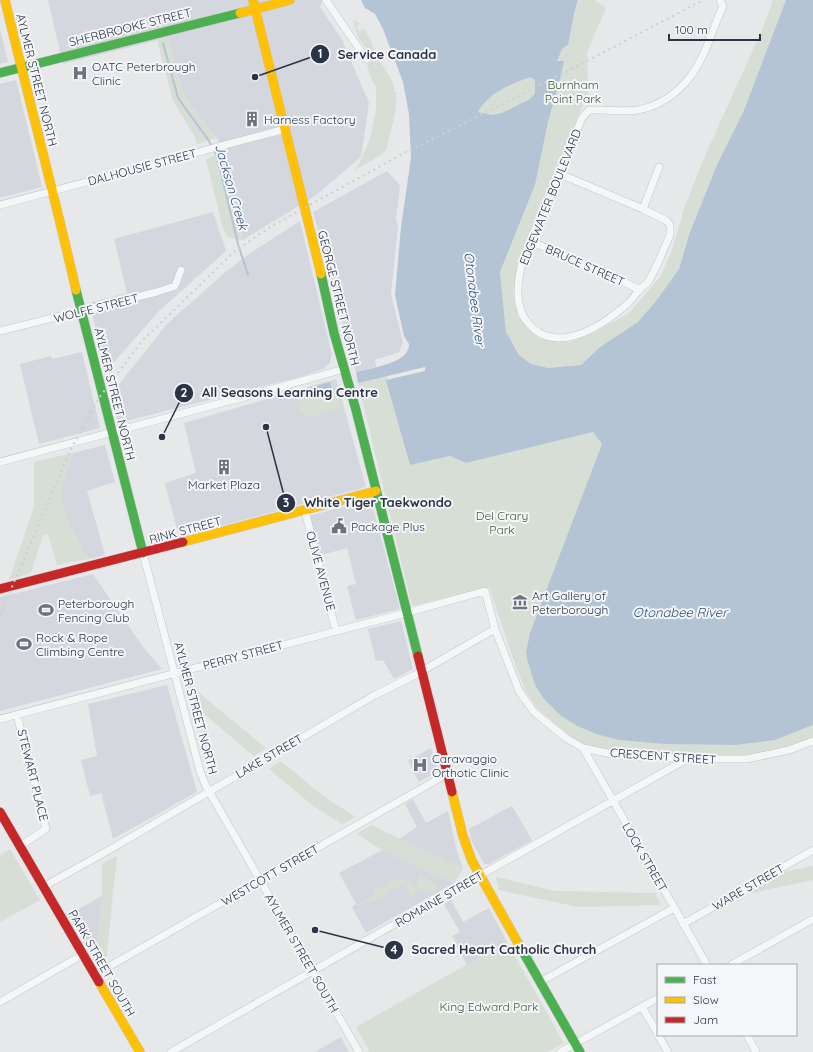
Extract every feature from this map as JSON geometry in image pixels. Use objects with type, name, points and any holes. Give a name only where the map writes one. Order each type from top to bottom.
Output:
[{"type":"main road","name":"AYLMER STREET NORTH","points":[[5,0],[53,190],[81,310],[143,553]]},
{"type":"main road","name":"SHERBROOKE STREET","points":[[0,73],[254,4],[269,5],[290,0]]},
{"type":"main road","name":"GEORGE STREET NORTH","points":[[254,4],[344,369],[356,410],[463,836],[472,861],[480,876],[580,1052]]},
{"type":"main road","points":[[261,29],[262,12],[269,5]]},
{"type":"main road","name":"RINK STREET","points":[[0,590],[305,511],[376,491]]},
{"type":"main road","name":"PARK STREET SOUTH","points":[[0,812],[82,955],[140,1052]]},
{"type":"street","points":[[326,0],[366,59]]},
{"type":"street","name":"EDGEWATER BOULEVARD","points":[[643,209],[667,221],[670,225],[670,235],[649,280],[627,305],[585,333],[566,338],[551,338],[537,331],[525,319],[518,300],[520,270],[530,241],[560,174],[582,118],[589,110],[638,110],[650,107],[663,101],[677,91],[686,82],[702,58],[721,3]]},
{"type":"street","name":"DALHOUSIE STREET","points":[[0,204],[285,129]]},
{"type":"street","points":[[560,174],[643,209],[660,167]]},
{"type":"street","name":"BRUCE STREET","points":[[530,241],[640,290]]},
{"type":"street","name":"WOLFE STREET","points":[[0,329],[43,321],[81,310],[157,292],[175,286],[182,270]]},
{"type":"street","points":[[0,462],[344,369]]},
{"type":"street","name":"OLIVE AVENUE","points":[[305,511],[336,631]]},
{"type":"street","name":"AYLMER STREET NORTH","points":[[143,553],[200,771],[209,792]]},
{"type":"street","name":"PERRY STREET","points":[[0,719],[485,591]]},
{"type":"street","name":"CRESCENT STREET","points":[[485,591],[495,629],[519,691],[534,712],[566,738],[584,748],[617,755],[687,759],[747,759],[789,750],[813,741]]},
{"type":"street","name":"LAKE STREET","points":[[43,887],[375,695],[422,671],[495,629]]},
{"type":"street","name":"STEWART PLACE","points":[[17,715],[46,829],[20,846]]},
{"type":"street","name":"LOCK STREET","points":[[584,748],[705,964]]},
{"type":"street","name":"ROMAINE STREET","points":[[171,1052],[687,759]]},
{"type":"street","name":"WESTCOTT STREET","points":[[94,975],[447,774]]},
{"type":"street","name":"AYLMER STREET SOUTH","points":[[209,792],[359,1052]]},
{"type":"street","name":"WARE STREET","points":[[683,924],[813,850]]},
{"type":"street","points":[[540,982],[674,908]]},
{"type":"street","points":[[733,964],[813,919]]},
{"type":"street","points":[[0,1002],[82,955]]},
{"type":"street","points":[[560,1052],[657,999]]},
{"type":"street","points":[[642,1007],[657,1033]]},
{"type":"street","points":[[659,1036],[668,1052]]},
{"type":"street","points":[[747,1036],[756,1052]]},
{"type":"shaded area","points":[[48,0],[323,0],[320,7],[342,40],[369,103],[361,157],[315,196],[243,240],[229,190],[218,140],[185,98],[167,38],[63,64]]},
{"type":"shaded area","points":[[0,29],[8,62],[0,64]]},
{"type":"shaded area","points":[[16,80],[42,187],[0,198],[0,84]]},
{"type":"shaded area","points":[[387,171],[400,185],[396,219],[398,227],[391,294],[403,342],[399,352],[375,360],[376,367],[356,372],[313,212]]},
{"type":"shaded area","points":[[213,212],[226,251],[159,311],[107,370],[89,303],[127,293],[114,239]]},
{"type":"shaded area","points":[[300,221],[332,355],[329,364],[323,369],[296,378],[118,423],[112,393],[167,324],[222,275],[246,256]]},
{"type":"shaded area","points":[[82,352],[100,428],[39,444],[20,364],[51,356],[52,359]]},
{"type":"shaded area","points":[[336,379],[366,487],[179,537],[165,483],[196,473],[184,423]]},
{"type":"shaded area","points":[[105,445],[115,482],[87,491],[105,555],[88,559],[69,523],[60,498],[64,477],[73,453]]},
{"type":"shaded area","points":[[371,500],[400,609],[356,620],[347,586],[356,584],[347,548],[318,556],[308,516]]},
{"type":"shaded area","points":[[93,574],[143,647],[162,669],[0,711],[0,597]]},
{"type":"shaded area","points":[[401,621],[413,669],[394,679],[383,660],[376,661],[368,629]]},
{"type":"shaded area","points":[[167,685],[197,792],[113,839],[101,793],[90,796],[81,760],[97,756],[88,704]]},
{"type":"shaded area","points":[[431,748],[438,771],[419,782],[408,761]]},
{"type":"shaded area","points":[[413,799],[426,823],[448,811],[457,851],[463,868],[399,839],[417,827],[405,804]]},
{"type":"shaded area","points":[[512,806],[532,840],[489,864],[484,864],[471,840],[469,829]]},
{"type":"shaded area","points":[[382,850],[454,883],[366,933],[352,907],[356,904],[339,873]]},
{"type":"shaded area","points":[[102,896],[96,961],[68,915]]},
{"type":"shaded area","points":[[451,900],[463,922],[489,908],[507,942],[467,965],[452,936],[460,932],[444,904]]},
{"type":"shaded area","points":[[341,1037],[349,1052],[315,1052]]},
{"type":"green space","name":"Burnham Point Park","points":[[579,0],[594,0],[606,8],[587,52],[588,93],[526,240],[518,265],[513,291],[518,317],[539,339],[569,342],[594,333],[629,313],[660,277],[672,251],[684,209],[704,158],[762,30],[773,0],[786,0],[744,110],[717,165],[690,232],[679,269],[656,301],[638,322],[600,347],[581,365],[548,368],[531,364],[519,354],[506,332],[500,272],[535,185],[548,122],[564,61],[557,61]]},
{"type":"green space","points":[[353,19],[360,24],[357,25],[358,31],[361,31],[363,28],[367,34],[377,56],[393,84],[395,89],[394,92],[396,92],[395,113],[387,149],[381,155],[355,170],[370,138],[376,110],[376,87],[370,76],[367,64],[373,58],[358,37]]},
{"type":"green space","points":[[167,38],[185,98],[216,138],[197,144],[195,137],[173,101],[157,40]]},
{"type":"green space","points":[[530,77],[535,80],[535,93],[530,99],[502,113],[493,115],[478,112],[495,94],[508,86]]},
{"type":"green space","points":[[221,153],[229,190],[243,240],[227,237],[222,225],[206,159]]},
{"type":"green space","name":"Del Crary Park","points":[[387,375],[410,465],[450,456],[466,463],[593,432],[603,444],[530,633],[526,652],[535,685],[560,715],[577,726],[596,734],[665,744],[736,745],[775,740],[813,725],[813,737],[779,750],[745,755],[715,756],[650,754],[592,748],[575,740],[537,708],[526,692],[489,587],[412,606],[358,383]]},
{"type":"green space","points":[[300,391],[299,395],[305,399],[336,391],[343,408],[310,417],[305,416],[301,411],[296,393]]},
{"type":"green space","points":[[73,453],[64,477],[60,498],[69,523],[88,559],[57,565],[48,534],[43,536],[31,573],[9,580],[34,507],[34,462]]},
{"type":"green space","points":[[187,683],[266,748],[254,756],[193,705]]},
{"type":"green space","points":[[281,761],[323,796],[356,817],[342,824],[312,805],[269,769]]},
{"type":"green space","points":[[371,825],[463,868],[454,883],[382,850],[357,834]]},
{"type":"green space","points":[[10,849],[40,900],[0,922],[0,855]]},
{"type":"green space","points":[[117,856],[106,961],[96,961],[102,896],[102,864]]},
{"type":"green space","points":[[813,866],[813,880],[747,894],[782,872]]},
{"type":"green space","points":[[421,875],[438,886],[434,893],[420,890],[412,898],[404,884],[369,903],[368,901],[358,907],[357,904],[375,894],[373,891],[400,877],[418,886],[418,877]]},
{"type":"green space","points":[[496,877],[555,891],[655,893],[661,905],[578,907],[499,890]]},
{"type":"green space","name":"King Edward Park","points":[[507,942],[564,1043],[547,1052],[370,1052],[356,1027]]},
{"type":"water","name":"Otonabee River","points":[[361,0],[578,0],[568,45],[562,49],[557,61],[564,61],[548,122],[535,185],[500,272],[506,332],[519,355],[531,364],[548,368],[581,365],[600,347],[638,322],[656,301],[679,269],[690,232],[717,165],[744,110],[786,0],[813,0],[813,725],[775,740],[736,745],[665,744],[619,740],[596,734],[577,726],[560,715],[544,699],[535,685],[526,652],[530,633],[602,444],[593,432],[466,463],[450,456],[410,465],[386,380],[425,371],[425,367],[358,383],[356,372],[383,366],[397,360],[407,352],[409,344],[404,336],[395,295],[401,227],[411,158],[409,114],[403,82],[383,29],[375,14],[365,8]],"holes":[[[530,77],[535,80],[535,93],[530,99],[502,113],[493,115],[478,112],[488,99],[501,90]]]},
{"type":"water","points":[[330,382],[332,390],[307,397],[305,389]]},
{"type":"waterway","name":"Jackson Creek","points":[[163,43],[178,98],[209,141],[217,156],[238,244],[248,275]]},
{"type":"railway","points":[[0,615],[70,451],[99,398],[142,341],[235,251],[270,227],[404,153],[568,71],[703,0]]},
{"type":"traffic: fast","points":[[0,73],[240,13]]},
{"type":"traffic: fast","points":[[321,274],[334,333],[356,410],[418,656]]},
{"type":"traffic: fast","points":[[76,290],[143,553]]},
{"type":"traffic: fast","points":[[518,943],[580,1052]]},
{"type":"traffic: slow","points":[[5,0],[76,290]]},
{"type":"traffic: slow","points":[[253,0],[321,274]]},
{"type":"traffic: slow","points":[[240,13],[290,0]]},
{"type":"traffic: slow","points":[[183,542],[376,491]]},
{"type":"traffic: slow","points":[[452,792],[463,836],[472,861],[518,943]]},
{"type":"traffic: slow","points":[[99,982],[140,1052]]},
{"type":"traffic: jam","points":[[0,589],[183,542]]},
{"type":"traffic: jam","points":[[418,656],[452,792]]},
{"type":"traffic: jam","points":[[0,812],[99,982]]},
{"type":"place","name":"OATC Peterbrough Clinic","points":[[80,73]]},
{"type":"place","name":"Service Canada","points":[[255,77]]},
{"type":"place","name":"Harness Factory","points":[[252,119]]},
{"type":"place","name":"White Tiger Taekwondo","points":[[266,427]]},
{"type":"place","name":"All Seasons Learning Centre","points":[[162,437]]},
{"type":"place","name":"Market Plaza","points":[[224,467]]},
{"type":"place","name":"Package Plus","points":[[339,526]]},
{"type":"place","name":"Art Gallery of Peterborough","points":[[520,602]]},
{"type":"place","name":"Peterborough Fencing Club","points":[[46,610]]},
{"type":"place","name":"Rock & Rope Climbing Centre","points":[[24,644]]},
{"type":"place","name":"Caravaggio Orthotic Clinic","points":[[420,765]]},
{"type":"place","name":"Sacred Heart Catholic Church","points":[[315,930]]}]
